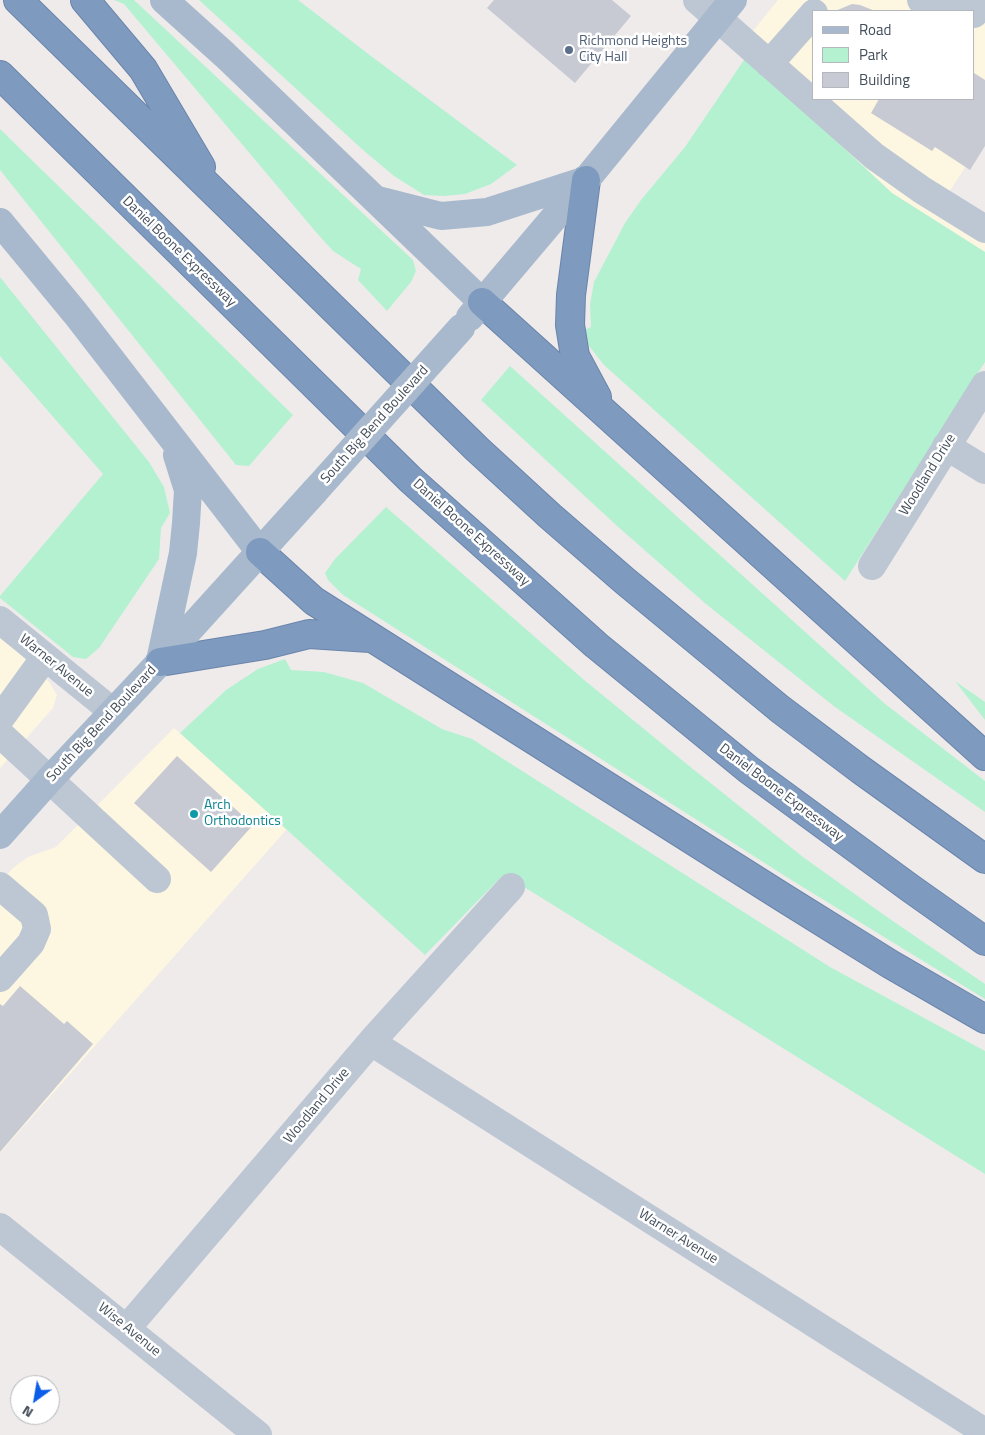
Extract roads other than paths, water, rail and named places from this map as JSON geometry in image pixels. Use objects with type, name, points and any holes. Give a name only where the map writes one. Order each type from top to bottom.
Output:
[{"type":"highway","points":[[18,0],[477,449],[550,516],[625,581],[780,709],[985,859]]},
{"type":"highway","points":[[85,0],[143,69],[221,200]]},
{"type":"highway","name":"Daniel Boone Expressway","points":[[0,75],[411,480],[574,625],[674,710],[749,770],[985,941]]},
{"type":"highway","points":[[586,180],[571,296],[570,325],[574,356],[606,413]]},
{"type":"highway","points":[[482,302],[985,756]]},
{"type":"highway","points":[[260,552],[314,600],[784,898],[898,969],[985,1020]]},
{"type":"highway","points":[[160,662],[265,645],[310,634],[374,638]]},
{"type":"main road","points":[[164,0],[225,55],[482,302]]},
{"type":"main road","name":"South Big Bend Boulevard","points":[[0,835],[112,711],[160,662],[461,328],[586,180],[725,9]]},
{"type":"main road","points":[[375,199],[441,216],[487,212],[586,180]]},
{"type":"main road","points":[[0,222],[76,314],[260,552]]},
{"type":"main road","points":[[160,662],[184,554],[188,508],[188,490],[173,440]]},
{"type":"street","points":[[697,0],[725,9],[769,64],[874,156],[922,190],[985,229]]},
{"type":"street","points":[[816,10],[828,0]]},
{"type":"street","points":[[922,0],[955,10]]},
{"type":"street","points":[[975,12],[980,0]]},
{"type":"street","points":[[769,64],[812,14]]},
{"type":"street","name":"Woodland Drive","points":[[872,566],[985,385]]},
{"type":"street","points":[[946,446],[985,470]]},
{"type":"street","name":"Warner Avenue","points":[[0,620],[112,711]]},
{"type":"street","points":[[0,719],[45,657]]},
{"type":"street","points":[[0,734],[157,878]]},
{"type":"street","points":[[0,886],[34,915],[37,929],[31,943],[0,978]]},
{"type":"street","name":"Woodland Drive","points":[[127,1328],[371,1042],[511,887]]},
{"type":"street","name":"Warner Avenue","points":[[371,1042],[985,1432]]},
{"type":"street","name":"Wise Avenue","points":[[0,1227],[258,1435]]},
{"type":"place","name":"Richmond Heights City Hall","points":[[569,50]]},
{"type":"place","name":"Arch Orthodontics","points":[[194,814]]}]
